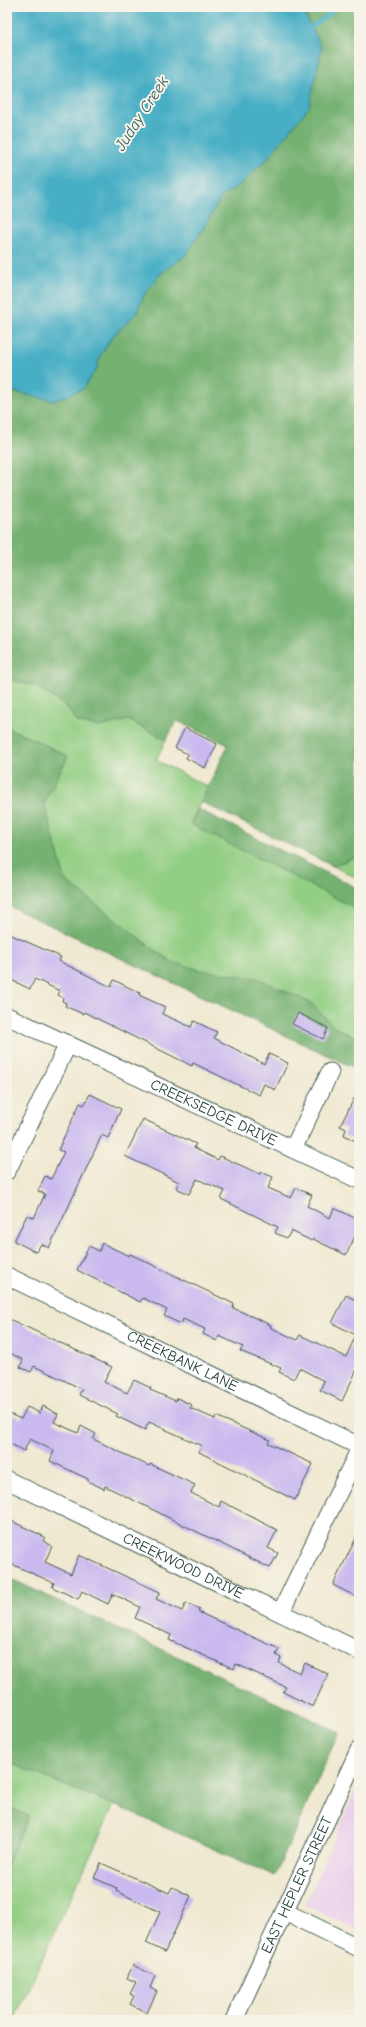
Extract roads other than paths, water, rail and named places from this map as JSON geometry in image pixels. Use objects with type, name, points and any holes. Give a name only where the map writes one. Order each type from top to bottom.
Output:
[{"type":"street","name":"CREEKSEDGE DRIVE","points":[[7,1016],[359,1180]]},
{"type":"street","points":[[7,1171],[68,1044]]},
{"type":"street","points":[[293,1149],[330,1072]]},
{"type":"street","name":"CREEKBANK LANE","points":[[7,1276],[359,1446]]},
{"type":"street","points":[[281,1612],[359,1450]]},
{"type":"street","name":"CREEKWOOD DRIVE","points":[[7,1480],[359,1651]]},
{"type":"street","name":"EAST HEPLER STREET","points":[[234,2020],[359,1750]]},
{"type":"street","points":[[285,1912],[359,1948]]},
{"type":"water","points":[[7,7],[301,7],[322,48],[309,107],[267,159],[237,187],[221,197],[205,226],[185,256],[161,273],[144,295],[136,314],[112,337],[100,356],[97,368],[83,389],[54,401],[7,390]]},
{"type":"waterway","name":"Juday Creek","points":[[306,26],[312,27],[338,7]]}]
